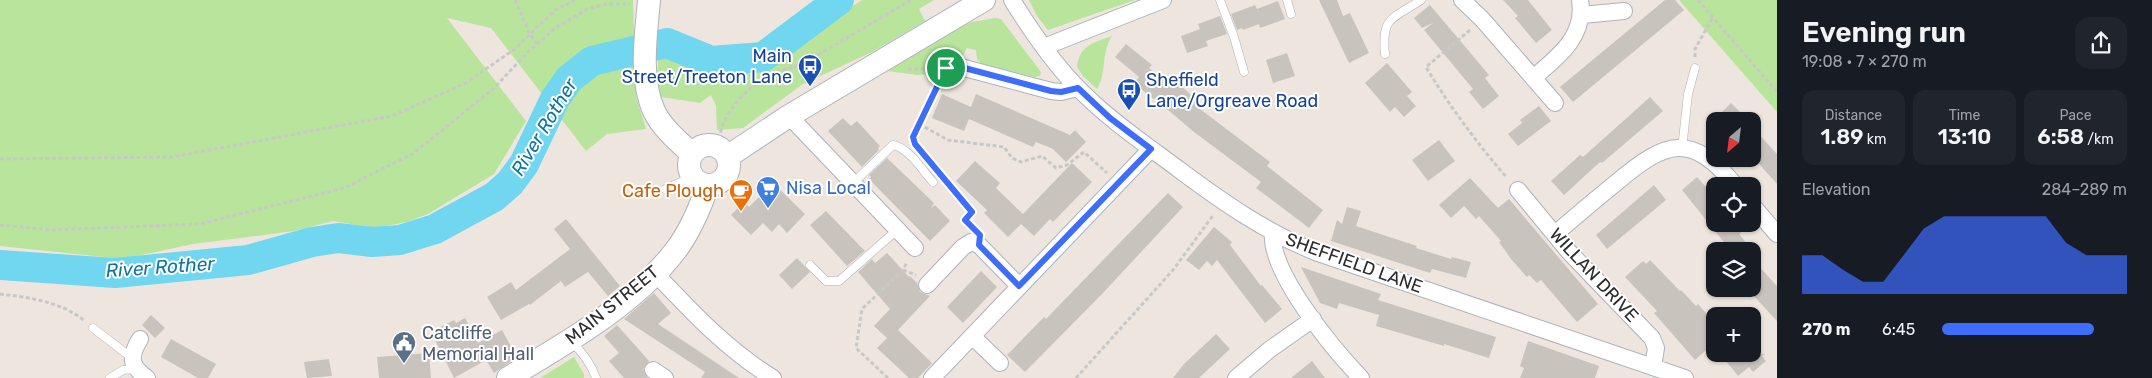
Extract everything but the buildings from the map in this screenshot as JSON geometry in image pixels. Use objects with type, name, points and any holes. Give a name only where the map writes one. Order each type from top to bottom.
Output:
[{"type":"main road","points":[[723,152],[879,64],[984,0]]},
{"type":"main road","points":[[648,5],[645,75],[654,111],[671,134],[692,154]]},
{"type":"main road","points":[[707,145],[723,152],[729,163],[726,176],[721,181],[701,181],[689,165],[692,154],[707,145]]},
{"type":"main road","name":"MAIN STREET","points":[[508,378],[571,341],[655,273],[686,234],[696,217],[701,181]]},
{"type":"street","name":"SHEFFIELD LANE","points":[[1012,0],[1062,71],[1110,118],[1223,202],[1273,233],[1318,253],[1685,378]]},
{"type":"street","points":[[1044,47],[1163,0]]},
{"type":"street","points":[[1462,0],[1482,20],[1555,104]]},
{"type":"street","points":[[1533,78],[1570,44],[1581,8],[1624,11]]},
{"type":"street","points":[[957,66],[1051,91],[1061,92],[1078,88]]},
{"type":"street","points":[[789,116],[915,248]]},
{"type":"street","points":[[932,378],[1151,149]]},
{"type":"street","points":[[1555,234],[1649,157],[1662,150],[1682,149],[1708,158],[1727,177]]},
{"type":"street","name":"WILLAN DRIVE","points":[[1518,190],[1593,278],[1652,338],[1656,348],[1653,367]]},
{"type":"street","points":[[1761,215],[1777,234]]},
{"type":"street","points":[[1273,233],[1272,244],[1281,269],[1331,344],[1361,378]]},
{"type":"street","points":[[927,285],[964,246],[971,242],[979,245],[1019,286]]},
{"type":"street","points":[[655,273],[751,373],[772,378]]},
{"type":"street","points":[[1236,378],[1269,350],[1313,319]]},
{"type":"street","points":[[972,336],[1000,364]]},
{"type":"street","points":[[138,368],[134,348],[140,339]]},
{"type":"lane","points":[[1220,0],[1234,37],[1244,72]]},
{"type":"lane","points":[[1287,0],[1291,14]]},
{"type":"lane","points":[[1385,54],[1383,36],[1386,26],[1392,18],[1421,0]]},
{"type":"lane","points":[[1682,149],[1688,94],[1695,68]]},
{"type":"lane","points":[[853,183],[893,146],[898,146],[905,151],[933,182]]},
{"type":"lane","points":[[665,189],[701,181]]},
{"type":"lane","points":[[810,265],[826,281],[839,281],[897,230]]},
{"type":"lane","points":[[93,328],[138,368]]},
{"type":"lane","points":[[571,341],[581,351],[596,378]]},
{"type":"lane","points":[[110,378],[123,370],[138,368]]},
{"type":"path","points":[[515,0],[530,34],[537,44]]},
{"type":"path","points":[[0,159],[172,156],[392,116],[464,84],[515,49],[554,10],[575,0]]},
{"type":"path","points":[[723,152],[720,132],[732,108],[753,87],[776,72],[800,65],[911,0]]},
{"type":"path","points":[[1698,0],[1777,92]]},
{"type":"path","points":[[0,225],[52,230],[200,224],[344,188],[414,154],[494,88],[554,29],[587,9],[606,4],[648,5]]},
{"type":"path","points":[[1695,68],[1695,49],[1713,17]]},
{"type":"path","points":[[1482,20],[1426,67],[1447,103],[1471,135],[1518,190]]},
{"type":"path","points":[[879,64],[907,69],[946,68],[913,137],[919,150]]},
{"type":"path","points":[[919,124],[948,140],[1004,148],[1012,158],[1021,162],[1042,156],[1056,168],[1067,165],[1084,152],[1119,183]]},
{"type":"path","points":[[940,175],[972,212],[965,220],[980,235],[979,245]]},
{"type":"path","points":[[1076,378],[1173,270],[1223,202]]},
{"type":"path","points":[[888,378],[856,348],[858,326],[862,309],[903,270]]},
{"type":"path","points":[[0,294],[71,310],[93,328]]},
{"type":"green space","points":[[0,0],[633,0],[636,96],[646,129],[607,134],[586,151],[491,28],[447,18],[526,121],[494,174],[428,214],[407,222],[374,228],[333,221],[294,231],[193,244],[123,259],[0,246]]},
{"type":"green space","points":[[862,0],[934,0],[919,9],[925,21],[872,52],[803,84],[743,128],[717,130],[716,106],[711,95],[700,103],[661,97],[657,75],[659,55],[702,69],[720,71],[766,64]]},
{"type":"green space","points":[[1029,0],[1135,0],[1048,30],[1037,16]]},
{"type":"green space","points":[[1679,0],[1777,0],[1777,112]]},
{"type":"green space","points":[[995,18],[1001,19],[1041,72],[1040,76],[1034,77],[982,64],[977,59],[976,50],[967,48],[961,59],[948,61],[942,73],[917,75],[887,71],[956,29],[972,22]]},
{"type":"green space","points":[[1112,36],[1106,49],[1102,76],[1097,89],[1083,76],[1077,67],[1084,49]]},
{"type":"green space","points":[[574,357],[584,374],[584,378],[540,378]]},
{"type":"waterway","name":"River Rother","points":[[0,265],[115,273],[248,260],[312,242],[338,238],[372,242],[400,240],[435,229],[494,197],[510,183],[524,164],[555,99],[569,79],[592,61],[667,43],[711,61],[763,57],[839,0]]},
{"type":"place","name":"Main Street/Treeton Lane","points":[[810,87]]},
{"type":"place","name":"Sheffield Lane/Orgreave Road","points":[[1129,111]]},
{"type":"place","name":"Nisa Local","points":[[768,209]]},
{"type":"place","name":"Cafe Plough","points":[[741,212]]},
{"type":"place","name":"Catcliffe Memorial Hall","points":[[404,364]]},
{"type":"route","points":[[957,66],[968,68],[1051,91],[1070,91],[1078,88],[1110,118],[1151,149],[1019,286],[979,245],[980,235],[965,220],[972,212],[915,144],[913,137],[925,108],[946,68],[957,66]]}]
